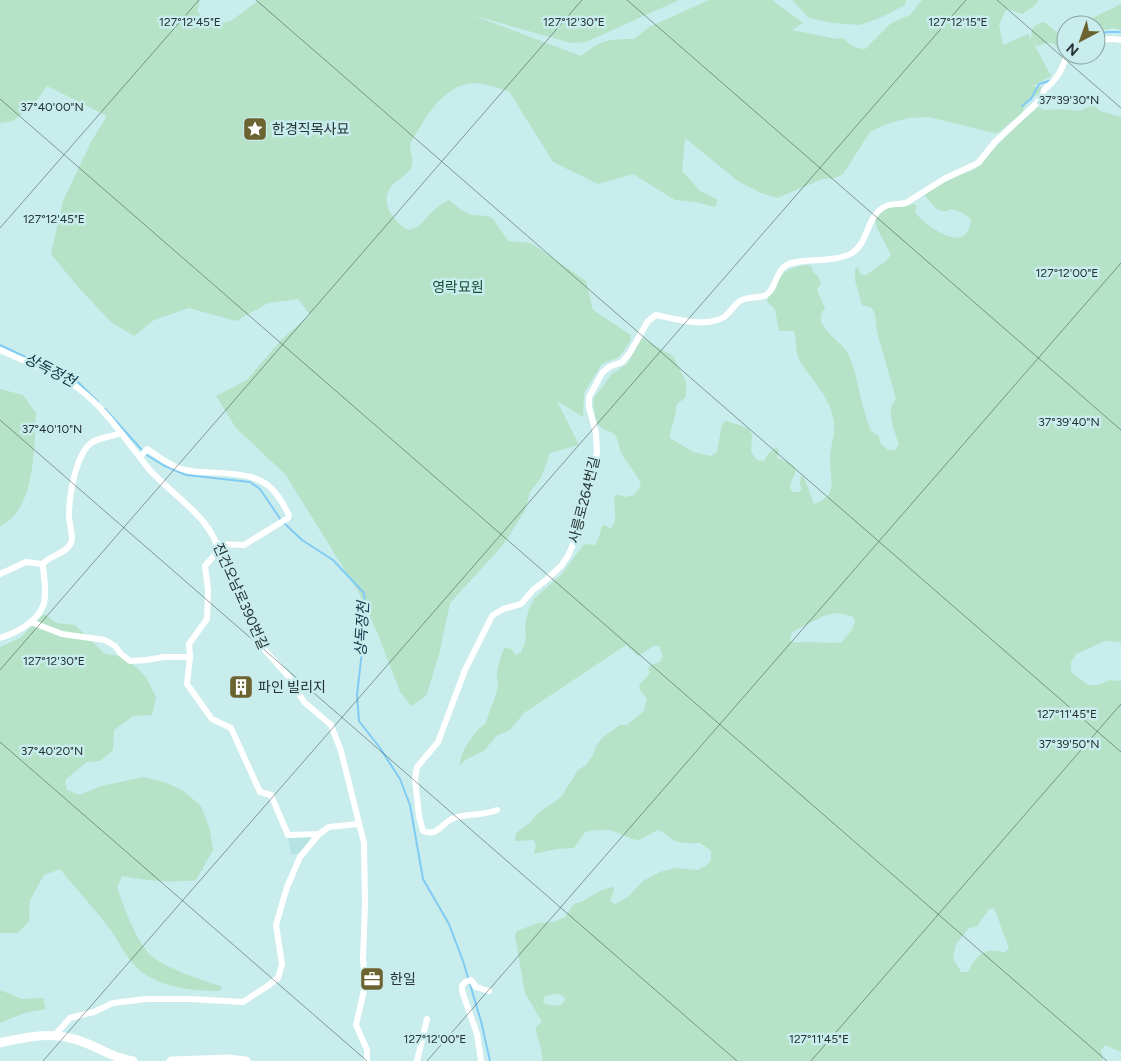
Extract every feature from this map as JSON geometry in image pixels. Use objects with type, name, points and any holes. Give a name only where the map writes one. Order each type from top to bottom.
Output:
[{"type":"main road","points":[[0,1043],[39,1035],[55,1035],[84,1042],[112,1056],[133,1061]]},
{"type":"main road","points":[[171,1061],[228,1059],[246,1061]]},
{"type":"street","points":[[1106,39],[1121,40]]},
{"type":"street","name":"사릉로264번길","points":[[498,810],[486,814],[454,818],[437,831],[428,833],[423,831],[419,816],[415,778],[417,767],[438,742],[464,670],[492,616],[503,609],[520,604],[561,566],[568,556],[580,528],[582,504],[588,491],[597,452],[596,432],[589,407],[589,397],[602,373],[609,367],[622,362],[629,354],[648,321],[656,315],[688,321],[713,322],[722,318],[740,302],[770,291],[780,271],[785,266],[796,262],[836,258],[851,253],[865,237],[872,218],[884,207],[892,204],[906,203],[944,179],[978,164],[995,142],[1037,103],[1044,90],[1058,78],[1064,65]]},
{"type":"street","name":"진건오남로390번길","points":[[0,350],[61,377],[77,387],[96,404],[120,433],[143,454],[155,476],[181,498],[200,518],[218,547],[227,572],[262,648],[288,676],[304,702],[331,725],[341,751],[364,843],[365,903],[363,934],[365,986],[356,1025],[367,1050],[367,1061]]},
{"type":"street","points":[[0,574],[26,562],[44,564],[66,549],[72,542],[69,511],[72,489],[80,461],[88,446],[96,440],[120,433]]},
{"type":"street","points":[[143,454],[147,448],[170,464],[191,471],[216,472],[259,479],[276,493],[289,515],[288,518],[244,545],[218,547],[205,566],[208,590],[207,619],[189,644],[190,657],[187,684],[212,718],[231,728],[260,792],[271,795],[288,835],[319,834]]},
{"type":"street","points":[[0,638],[31,622],[38,613],[45,600],[44,564]]},
{"type":"street","points":[[31,622],[62,634],[105,640],[130,660],[147,660],[164,656],[190,657]]},
{"type":"street","points":[[55,1035],[70,1018],[94,1012],[113,1004],[146,1000],[190,999],[243,1002],[272,983],[278,978],[282,964],[276,925],[287,887],[300,856],[319,834],[328,827],[359,824]]},
{"type":"street","points":[[481,1061],[477,1034],[462,988],[463,984],[468,981],[480,989],[489,991]]},
{"type":"street","points":[[417,1061],[427,1019]]},
{"type":"shaded area","points":[[312,836],[305,849],[298,854],[291,854],[288,838]]},
{"type":"green space","name":"영락묘원","points":[[0,0],[200,0],[197,12],[212,25],[231,21],[259,0],[679,0],[586,42],[571,43],[472,15],[581,56],[605,42],[617,39],[634,39],[649,27],[709,0],[772,0],[803,23],[792,30],[837,39],[843,38],[853,46],[865,49],[891,23],[910,15],[922,0],[1039,0],[1033,7],[1022,14],[1007,9],[999,25],[1003,45],[1028,34],[1031,39],[1032,29],[1041,23],[1047,24],[1056,32],[1056,46],[1053,43],[1038,46],[1034,44],[1051,76],[1033,86],[1042,87],[1039,94],[1028,100],[1022,113],[999,132],[994,133],[929,117],[908,118],[884,125],[870,132],[843,174],[834,178],[823,179],[777,198],[761,193],[738,181],[685,138],[682,171],[700,191],[718,200],[715,207],[696,202],[675,200],[633,174],[598,184],[553,162],[509,91],[476,83],[467,84],[452,90],[438,102],[423,122],[411,143],[412,165],[410,169],[389,190],[387,196],[388,208],[394,219],[409,230],[413,229],[449,200],[461,210],[472,215],[488,216],[493,219],[508,241],[531,243],[586,281],[593,310],[631,335],[631,340],[619,357],[602,364],[584,393],[583,417],[557,401],[579,445],[550,453],[541,478],[530,492],[525,511],[503,545],[450,603],[439,655],[426,696],[411,706],[400,692],[377,632],[358,591],[285,474],[236,428],[216,396],[247,380],[281,340],[310,315],[298,299],[268,303],[236,321],[189,308],[154,320],[134,336],[111,322],[78,287],[51,254],[63,201],[91,142],[107,116],[47,86],[34,104],[13,121],[0,123]]},
{"type":"green space","points":[[792,0],[906,0],[905,5],[882,17],[860,25],[833,23],[809,18]]},
{"type":"green space","points":[[1121,4],[1121,30],[1113,28],[1106,30],[1106,15],[1098,15]]},
{"type":"green space","points":[[1093,105],[1100,111],[1121,117],[1121,642],[1105,641],[1076,654],[1071,662],[1071,672],[1088,685],[1099,685],[1109,680],[1121,681],[1121,1052],[1105,1045],[1101,1050],[1103,1061],[542,1061],[542,1052],[536,1027],[542,1022],[525,993],[515,936],[517,931],[538,923],[554,922],[565,917],[574,904],[608,888],[613,887],[614,890],[610,901],[615,904],[629,896],[643,881],[660,872],[675,868],[697,870],[706,866],[711,860],[711,851],[700,843],[675,841],[658,830],[639,840],[611,830],[585,832],[574,848],[557,849],[534,854],[536,845],[534,840],[515,841],[516,833],[531,822],[538,813],[561,797],[578,770],[586,765],[593,755],[596,746],[603,737],[620,725],[627,725],[644,711],[647,699],[641,692],[639,685],[650,673],[648,669],[651,665],[660,662],[663,656],[659,646],[654,646],[638,656],[626,645],[524,713],[510,730],[496,736],[485,750],[465,760],[460,765],[469,742],[486,723],[497,690],[498,667],[505,647],[511,649],[516,655],[521,652],[526,640],[525,626],[528,612],[534,599],[562,574],[584,544],[595,545],[602,526],[605,525],[610,529],[615,521],[615,495],[625,497],[634,495],[641,486],[637,476],[622,455],[615,435],[602,428],[597,422],[593,399],[612,374],[627,364],[642,338],[673,356],[686,382],[686,397],[676,405],[670,438],[693,452],[711,456],[717,452],[722,424],[726,421],[748,428],[752,435],[751,452],[757,460],[764,461],[768,454],[776,447],[779,451],[777,458],[788,462],[796,469],[790,485],[793,492],[799,492],[802,489],[800,484],[801,476],[804,477],[814,504],[822,500],[830,491],[832,480],[830,454],[834,434],[833,417],[824,395],[798,358],[794,331],[779,331],[775,309],[767,302],[776,281],[792,268],[808,265],[812,267],[813,272],[818,276],[821,283],[817,290],[825,308],[821,314],[823,326],[848,354],[871,431],[879,436],[880,443],[888,450],[895,450],[899,444],[893,426],[891,409],[896,399],[877,332],[875,314],[872,308],[862,305],[855,280],[855,269],[857,267],[861,274],[866,275],[886,261],[891,255],[877,228],[875,219],[891,206],[901,207],[914,204],[917,206],[917,215],[931,227],[950,237],[962,237],[969,228],[971,219],[963,213],[951,209],[946,211],[939,210],[924,195],[950,179],[973,170],[982,164],[1012,130],[1038,107],[1044,110],[1079,111]],"holes":[[[836,613],[852,616],[855,621],[852,630],[842,642],[797,643],[790,641],[792,632],[826,615]],[[994,908],[1009,948],[1005,953],[986,951],[978,957],[968,972],[961,972],[953,958],[956,944],[968,929],[977,926],[989,909]],[[556,994],[561,995],[565,999],[563,1004],[553,1006],[543,1002],[544,997]]]},
{"type":"green space","points":[[0,389],[23,395],[36,413],[33,459],[27,492],[21,506],[12,518],[0,526]]},
{"type":"green space","points":[[44,614],[57,623],[75,625],[105,654],[121,656],[136,667],[146,677],[156,697],[152,715],[133,716],[114,730],[113,750],[100,761],[87,762],[65,780],[67,790],[80,795],[101,786],[143,777],[164,782],[182,790],[201,806],[210,830],[213,850],[196,880],[159,881],[122,876],[117,887],[134,930],[148,953],[172,968],[222,987],[220,991],[167,985],[139,970],[127,956],[104,921],[60,869],[44,875],[30,900],[29,921],[18,933],[0,933],[0,647],[20,638]]},
{"type":"green space","points":[[0,990],[22,999],[43,998],[46,1009],[24,1013],[0,1023]]},
{"type":"waterway","points":[[1106,32],[1121,32]]},
{"type":"waterway","points":[[1022,106],[1031,99],[1039,84],[1052,80]]},
{"type":"waterway","name":"상독정천","points":[[0,345],[34,361]]},
{"type":"waterway","name":"상독정천","points":[[40,364],[79,383],[98,402]]},
{"type":"waterway","name":"상독정천","points":[[105,409],[142,450]]},
{"type":"waterway","name":"상독정천","points":[[145,454],[163,465],[186,475],[250,482],[260,489],[281,520]]},
{"type":"waterway","name":"상독정천","points":[[284,523],[302,540],[333,560],[364,593],[366,616],[357,695],[359,721],[380,748],[400,779],[410,805],[423,879],[449,924],[463,961],[481,1021],[490,1061]]},
{"type":"place","name":"한경직목사묘","points":[[255,129]]},
{"type":"place","name":"파인 빌리지","points":[[241,687]]},
{"type":"place","name":"한일","points":[[372,979]]}]
